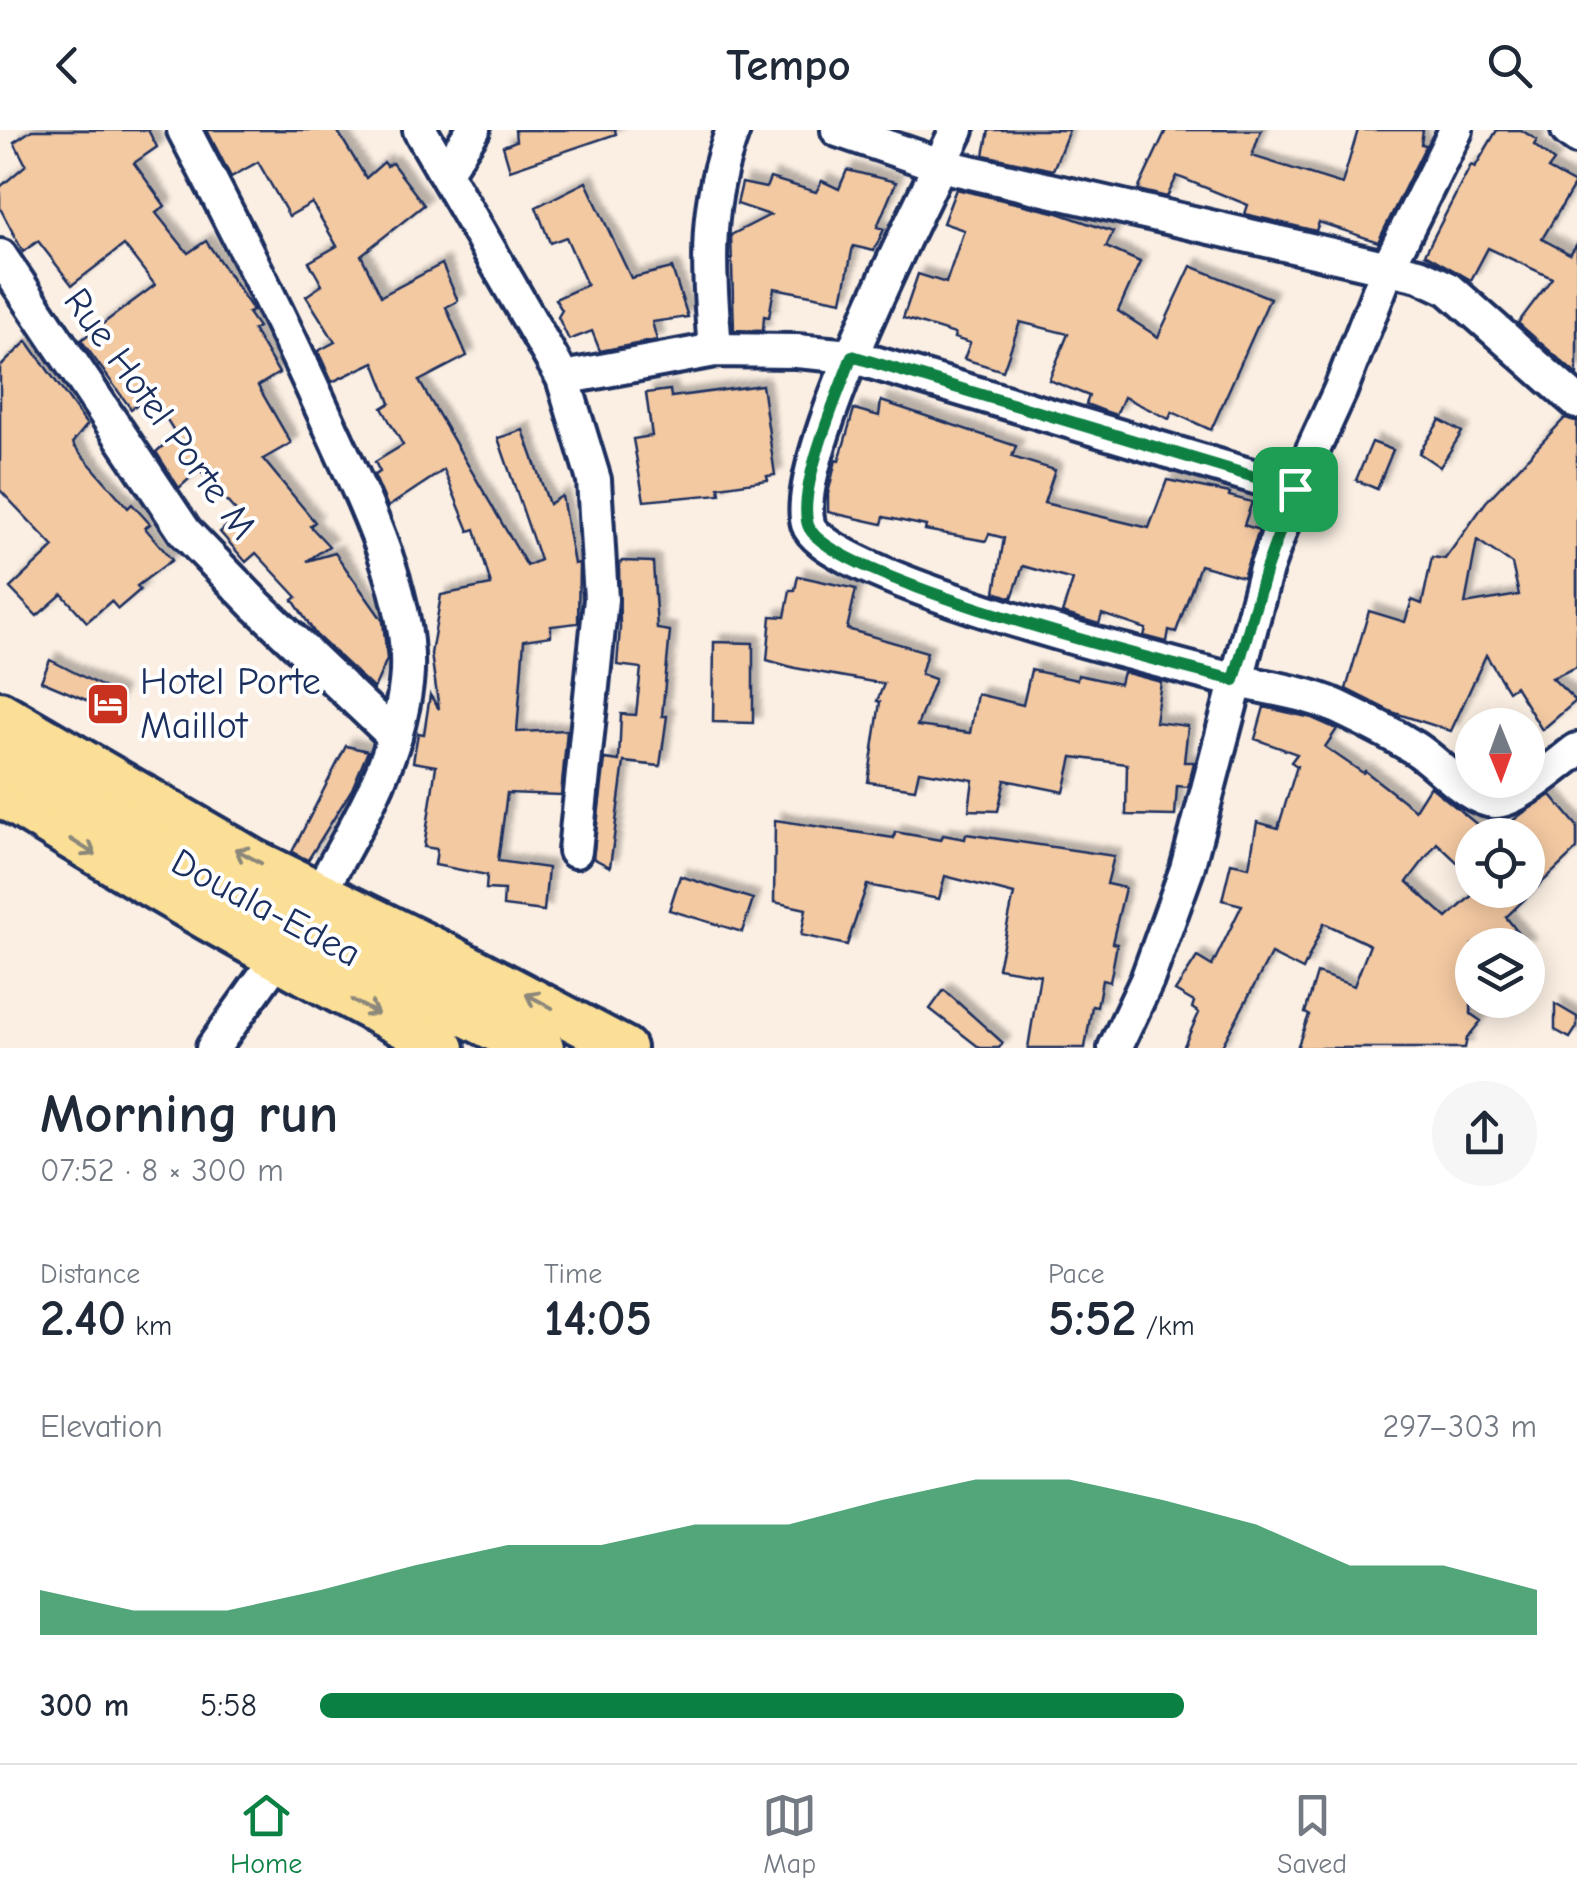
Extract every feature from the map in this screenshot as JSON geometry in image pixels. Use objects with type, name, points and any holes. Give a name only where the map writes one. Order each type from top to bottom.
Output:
[{"type":"highway","name":"Douala-Edea","points":[[0,754],[212,884],[539,1048]]},
{"type":"main road","points":[[0,712],[155,804],[319,893],[625,1048]]},
{"type":"main road","points":[[0,795],[276,960],[444,1048]]},
{"type":"street","points":[[184,130],[267,286],[375,526],[402,614],[406,680],[396,737],[372,798],[319,893]]},
{"type":"street","points":[[420,130],[563,378],[594,480],[601,600],[574,850]]},
{"type":"street","points":[[446,171],[473,130]]},
{"type":"street","points":[[714,350],[708,252],[718,169],[733,130]]},
{"type":"street","points":[[838,130],[940,164],[1420,274],[1448,289],[1577,402]]},
{"type":"street","points":[[957,130],[852,356],[824,430],[805,507],[809,529],[823,543],[920,590],[1112,648],[1234,680],[1275,686],[1341,708],[1416,748],[1478,797],[1496,802],[1511,797],[1577,750]]},
{"type":"street","points":[[1116,1048],[1147,980],[1187,868],[1234,680],[1266,569],[1295,489],[1340,392],[1390,266],[1456,130]]},
{"type":"street","points":[[1568,130],[1577,137]]},
{"type":"street","name":"Rue Hotel Porte M","points":[[0,256],[186,532],[256,605],[396,737]]},
{"type":"street","points":[[563,378],[714,350],[796,350],[852,356],[1295,489]]},
{"type":"street","points":[[213,1048],[276,960]]},
{"type":"building","points":[[32,130],[148,130],[157,147],[134,163],[165,206],[156,213],[188,253],[206,241],[253,310],[248,313],[258,327],[253,330],[279,373],[258,386],[291,443],[263,459],[315,522],[310,526],[329,546],[307,561],[335,553],[383,621],[387,659],[374,689],[316,635],[293,600],[297,597],[256,553],[246,562],[220,532],[239,515],[199,470],[179,488],[156,452],[176,434],[151,394],[131,409],[81,340],[155,285],[124,245],[72,285],[38,241],[23,252],[0,208],[0,187],[26,165],[14,142]]},
{"type":"building","points":[[207,130],[337,130],[366,178],[384,162],[387,166],[392,163],[424,205],[361,255],[381,296],[442,264],[458,301],[446,307],[467,356],[419,381],[527,566],[540,560],[498,438],[523,430],[549,504],[562,496],[574,564],[579,563],[578,623],[551,626],[551,636],[524,640],[517,732],[567,730],[561,795],[507,793],[498,861],[548,868],[544,911],[503,906],[504,890],[486,889],[487,875],[435,865],[437,849],[424,847],[436,766],[413,762],[418,733],[424,734],[430,695],[439,709],[431,654],[441,595],[491,585],[475,529],[469,531],[444,470],[388,507],[374,475],[380,472],[375,462],[403,445],[382,408],[390,403],[374,362],[332,382],[318,351],[335,342],[306,296],[322,285],[309,262],[337,246],[312,203],[289,216],[258,162],[231,177]]},
{"type":"building","points":[[515,130],[615,130],[616,134],[510,170],[503,146],[516,141]]},
{"type":"building","points":[[989,130],[1069,130],[1053,170],[984,155]]},
{"type":"building","points":[[1166,130],[1261,130],[1252,156],[1342,184],[1358,130],[1423,130],[1421,144],[1426,145],[1378,242],[1319,222],[1316,231],[1245,214],[1248,205],[1177,176],[1167,197],[1138,190]]},
{"type":"building","points":[[1497,130],[1521,130],[1537,140],[1534,145],[1554,161],[1548,169],[1575,184],[1542,239],[1570,254],[1577,244],[1577,375],[1518,323],[1552,278],[1488,248],[1471,280],[1425,254],[1471,165],[1475,167]]},
{"type":"building","points":[[847,170],[896,182],[877,227],[884,229],[874,251],[853,246],[842,301],[774,288],[763,331],[734,330],[731,235],[770,215],[737,204],[742,183],[766,188],[770,178],[816,192],[822,181],[839,189]]},
{"type":"building","points":[[586,182],[631,278],[672,268],[688,317],[652,322],[657,340],[600,351],[592,331],[569,340],[558,317],[562,310],[555,299],[587,285],[566,237],[550,243],[536,207]]},
{"type":"building","points":[[956,189],[1058,213],[1113,232],[1106,247],[1140,262],[1118,311],[1158,337],[1191,266],[1270,298],[1211,430],[1172,412],[1169,419],[1124,397],[1116,415],[1086,404],[1089,396],[1049,380],[1068,334],[1020,322],[1003,371],[964,359],[970,343],[954,338],[955,334],[903,318],[918,274],[946,283],[964,230],[943,223]]},
{"type":"building","points":[[27,341],[87,425],[74,446],[128,508],[132,504],[150,524],[145,528],[172,560],[137,586],[140,590],[118,609],[111,601],[87,622],[62,594],[37,616],[10,588],[54,547],[0,490],[0,367]]},
{"type":"building","points":[[762,385],[775,475],[767,476],[768,480],[719,487],[720,494],[644,501],[633,439],[652,436],[646,393],[670,390],[671,397]]},
{"type":"building","points":[[881,401],[1016,446],[1012,457],[1055,470],[1044,503],[1149,528],[1167,480],[1230,493],[1229,496],[1252,502],[1244,525],[1259,530],[1243,577],[1200,565],[1176,632],[1169,630],[1167,642],[1144,636],[1146,629],[1102,614],[1099,624],[1062,613],[1073,580],[1023,566],[1012,598],[995,592],[1004,538],[989,534],[986,541],[925,530],[926,526],[884,517],[882,524],[828,512],[836,460],[839,461],[854,409],[879,416]]},
{"type":"building","points":[[1565,418],[1577,421],[1577,667],[1552,678],[1576,701],[1545,727],[1545,708],[1528,708],[1515,686],[1508,691],[1486,655],[1462,708],[1455,708],[1451,731],[1392,712],[1346,689],[1369,611],[1405,622],[1412,600],[1422,604],[1432,557],[1445,559],[1486,502]],"holes":[[[1477,540],[1512,564],[1519,595],[1465,604]]]},
{"type":"building","points":[[1440,420],[1462,432],[1440,467],[1419,453]]},
{"type":"building","points":[[1372,442],[1393,450],[1377,489],[1356,480]]},
{"type":"building","points":[[622,561],[653,562],[657,629],[670,631],[662,716],[667,716],[660,766],[624,762],[610,867],[593,858],[605,759],[619,761],[621,714],[636,715],[641,668],[617,665]]},
{"type":"building","points":[[798,576],[856,589],[847,629],[927,652],[921,674],[935,679],[917,726],[970,733],[977,694],[1023,705],[1031,670],[1120,684],[1123,672],[1161,682],[1155,722],[1188,726],[1184,762],[1194,762],[1188,787],[1177,786],[1175,816],[1126,815],[1127,764],[1072,757],[1064,792],[1005,780],[998,811],[969,810],[973,780],[919,771],[915,789],[868,782],[880,702],[877,701],[884,684],[767,660],[771,616],[785,617],[790,590],[795,590]]},
{"type":"building","points":[[714,642],[753,643],[753,723],[713,722]]},
{"type":"building","points":[[50,660],[119,695],[112,711],[41,681]]},
{"type":"building","points":[[1264,707],[1312,718],[1337,729],[1325,747],[1365,771],[1415,810],[1430,786],[1469,818],[1455,818],[1455,860],[1437,843],[1407,882],[1447,918],[1458,908],[1515,908],[1506,917],[1515,928],[1455,928],[1455,1018],[1481,1021],[1467,1038],[1465,1048],[1297,1048],[1309,1015],[1305,1013],[1317,973],[1354,986],[1370,945],[1324,923],[1303,970],[1271,954],[1221,1048],[1183,1048],[1199,1013],[1192,1008],[1194,1002],[1175,991],[1197,957],[1212,966],[1242,905],[1222,900],[1231,863],[1249,867],[1257,822],[1278,828],[1297,766],[1291,762],[1297,754],[1255,739]]},
{"type":"building","points":[[346,746],[368,751],[352,789],[308,860],[292,852]]},
{"type":"building","points":[[1551,795],[1577,826],[1577,849],[1545,880],[1545,818],[1516,818]]},
{"type":"building","points":[[775,820],[894,838],[895,832],[941,840],[943,835],[965,839],[966,834],[1114,856],[1107,884],[1125,888],[1112,943],[1117,944],[1110,982],[1102,980],[1097,1007],[1092,1006],[1085,1048],[1028,1048],[1040,975],[998,968],[1014,894],[945,876],[939,899],[867,885],[847,945],[801,935],[806,909],[774,902]]},
{"type":"building","points":[[680,876],[753,899],[742,932],[669,910]]},
{"type":"building","points":[[944,990],[1003,1043],[999,1048],[980,1048],[930,1009]]},
{"type":"building","points":[[1555,1004],[1577,1017],[1577,1027],[1570,1038],[1555,1030]]},
{"type":"place","name":"Hotel Porte Maillot","points":[[108,704]]},
{"type":"route","points":[[852,356],[1295,489],[1266,569],[1234,680],[920,590],[823,543],[809,529],[805,507],[824,430],[852,356]]}]
